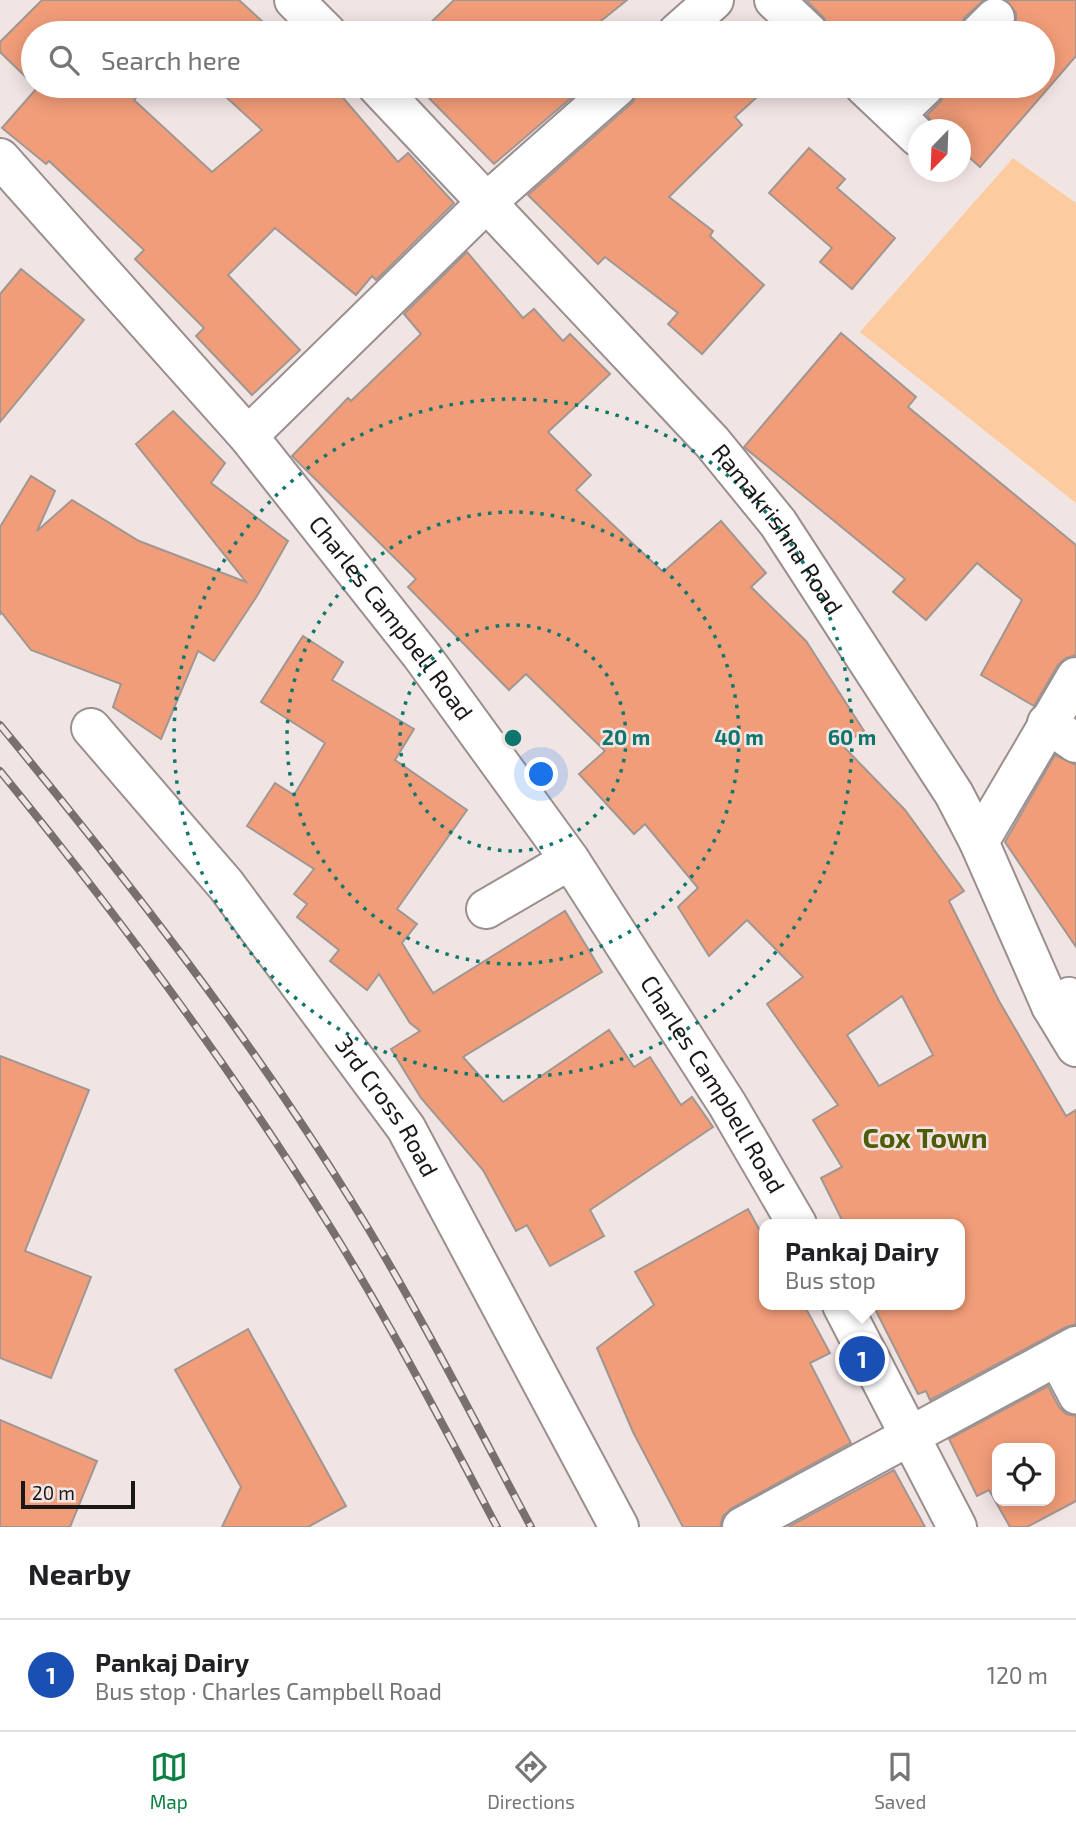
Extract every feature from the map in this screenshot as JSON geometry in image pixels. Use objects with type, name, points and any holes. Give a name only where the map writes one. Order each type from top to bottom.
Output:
[{"type":"street","points":[[294,0],[315,21]]},
{"type":"street","points":[[690,21],[714,0]]},
{"type":"street","points":[[774,0],[796,21]]},
{"type":"street","name":"Ramakrishna Road","points":[[388,98],[753,490],[820,585],[933,760],[1063,1004],[1076,1047]]},
{"type":"street","points":[[248,436],[487,202],[604,98]]},
{"type":"street","points":[[877,98],[907,126],[920,98]]},
{"type":"street","name":"Charles Campbell Road","points":[[0,158],[248,436],[422,656],[570,860],[727,1104],[794,1219]]},
{"type":"street","points":[[979,842],[1062,733],[1076,677]]},
{"type":"street","name":"3rd Cross Road","points":[[91,728],[226,885],[406,1128],[619,1527]]},
{"type":"street","points":[[486,909],[570,860]]},
{"type":"street","points":[[845,1310],[911,1433],[957,1527]]},
{"type":"street","points":[[742,1527],[911,1433],[1066,1352],[1076,1397]]},
{"type":"shaded area","points":[[1013,158],[1076,203],[1076,503],[860,332]]},
{"type":"building","points":[[42,0],[239,0],[262,21],[21,21]]},
{"type":"building","points":[[454,0],[627,0],[601,21],[432,21]]},
{"type":"building","points":[[806,0],[984,0],[963,21],[825,21]]},
{"type":"building","points":[[1006,0],[1076,0],[1076,56],[1055,80],[1055,21],[1016,21],[1016,13]]},
{"type":"building","points":[[21,21],[21,72],[0,52],[0,42]]},
{"type":"building","points":[[28,98],[136,98],[134,100],[212,172],[262,130],[227,98],[343,98],[398,162],[408,153],[454,203],[376,280],[372,276],[356,295],[275,228],[228,275],[300,350],[252,395],[196,336],[204,328],[135,259],[144,250],[49,161],[46,164],[2,128]]},
{"type":"building","points":[[429,98],[571,98],[494,164]]},
{"type":"building","points":[[634,98],[756,98],[735,117],[742,125],[669,197],[713,231],[710,236],[764,285],[702,354],[668,324],[678,313],[605,257],[598,264],[528,195]]},
{"type":"building","points":[[942,98],[1040,98],[980,167],[971,159],[971,119],[930,119],[927,115]]},
{"type":"building","points":[[809,148],[845,179],[837,188],[895,238],[852,289],[820,262],[832,248],[769,193]]},
{"type":"building","points":[[467,252],[523,318],[534,309],[563,341],[570,334],[610,374],[548,432],[591,475],[576,490],[663,572],[721,521],[766,573],[751,587],[806,641],[864,731],[842,745],[905,810],[964,891],[949,901],[999,1001],[1066,1116],[1076,1110],[1076,1324],[930,1400],[926,1391],[918,1394],[876,1310],[965,1310],[965,1219],[842,1219],[821,1178],[842,1167],[813,1120],[838,1105],[767,1004],[803,977],[747,920],[709,956],[678,907],[698,888],[645,824],[634,834],[579,774],[605,751],[526,674],[509,690],[408,587],[416,579],[292,456],[348,398],[351,401],[421,334],[404,314]],"holes":[[[902,996],[933,1055],[879,1086],[847,1035]]]},
{"type":"building","points":[[21,269],[84,320],[0,422],[0,294]]},
{"type":"building","points":[[841,333],[916,397],[908,407],[1076,545],[1076,655],[1066,658],[1058,665],[1034,706],[981,675],[1022,600],[977,563],[926,620],[893,592],[905,579],[744,447]]},
{"type":"building","points":[[173,411],[225,463],[211,483],[288,541],[257,596],[214,661],[198,651],[161,739],[113,707],[121,684],[31,650],[1,612],[0,615],[0,527],[31,476],[55,491],[37,531],[72,500],[139,541],[246,582],[136,444]]},
{"type":"building","points":[[303,636],[343,662],[332,680],[414,729],[395,760],[467,810],[397,909],[417,924],[402,943],[433,993],[565,911],[602,972],[463,1057],[503,1102],[609,1030],[634,1067],[650,1057],[681,1105],[692,1097],[713,1127],[590,1210],[604,1236],[550,1266],[527,1225],[516,1231],[483,1170],[421,1098],[391,1049],[420,1031],[410,1023],[379,974],[367,990],[330,961],[339,950],[297,917],[307,904],[294,894],[314,869],[247,826],[275,783],[294,795],[325,743],[261,702]]},
{"type":"building","points":[[1055,755],[1076,765],[1076,947],[1005,842]]},
{"type":"building","points":[[0,1056],[89,1090],[25,1251],[91,1277],[51,1378],[0,1358]]},
{"type":"building","points":[[748,1209],[759,1229],[759,1310],[807,1310],[830,1353],[810,1363],[851,1443],[732,1508],[723,1516],[720,1527],[683,1527],[633,1432],[597,1348],[654,1305],[635,1272]]},
{"type":"building","points":[[248,1329],[346,1506],[308,1527],[222,1527],[241,1487],[175,1370]]},
{"type":"building","points":[[1048,1386],[1059,1407],[1066,1414],[1076,1416],[1076,1501],[1027,1527],[1010,1527],[998,1506],[1055,1506],[1055,1443],[992,1443],[992,1495],[989,1490],[977,1496],[949,1439]]},
{"type":"building","points":[[0,1420],[97,1461],[70,1527],[0,1527]]},
{"type":"building","points":[[894,1470],[925,1527],[788,1527]]},
{"type":"railway","points":[[0,725],[184,958],[271,1078],[352,1202],[399,1282],[531,1527]]},
{"type":"railway","points":[[0,771],[169,989],[287,1159],[392,1332],[497,1527]]},
{"type":"place","name":"Pankaj Dairy","points":[[862,1359]]},
{"type":"district","name":"Cox Town","points":[[925,1138]]}]
